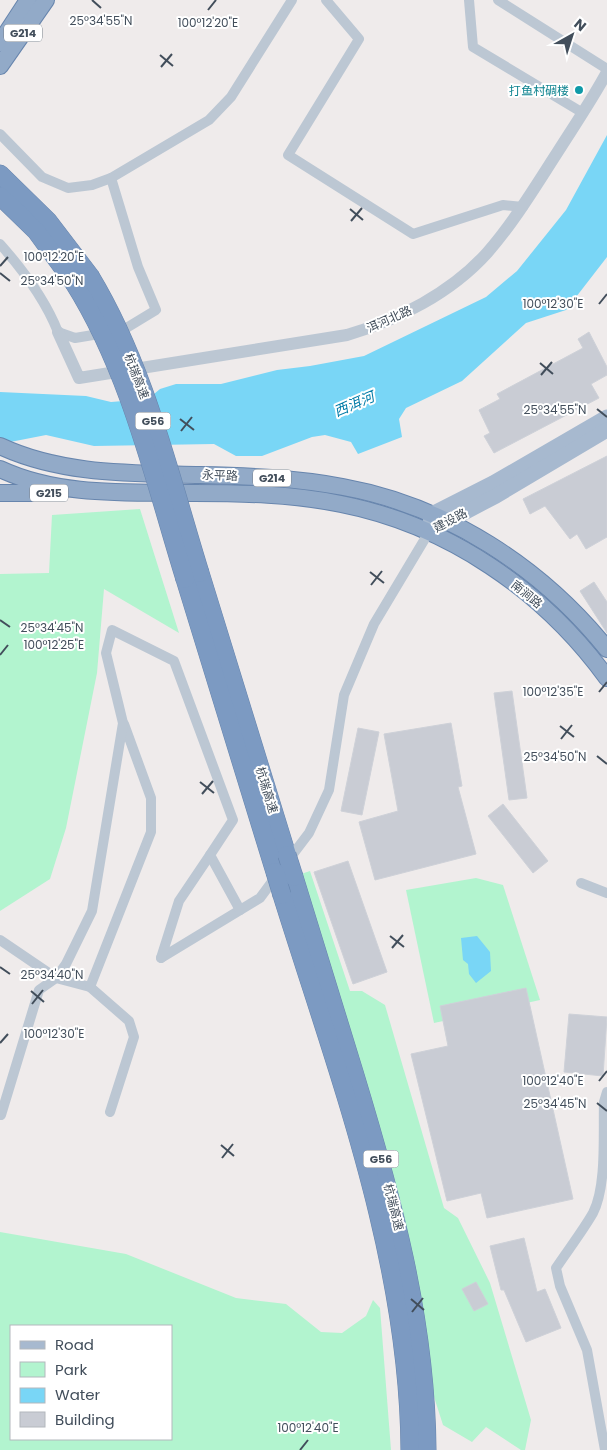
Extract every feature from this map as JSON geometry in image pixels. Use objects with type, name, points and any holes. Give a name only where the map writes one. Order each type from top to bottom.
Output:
[{"type":"highway","name":"G214","points":[[0,43],[28,0]]},
{"type":"highway","name":"G214","points":[[0,66],[46,0]]},
{"type":"highway","name":"杭瑞高速","points":[[0,174],[48,221],[82,280],[121,378],[192,576],[287,855],[382,1164],[401,1237],[420,1341],[427,1450]]},
{"type":"highway","name":"杭瑞高速","points":[[0,196],[82,280]]},
{"type":"highway","name":"永平路","points":[[0,446],[41,462],[69,468],[310,481],[368,492],[439,518]]},
{"type":"highway","name":"永平路","points":[[0,469],[36,482],[98,492],[227,493],[303,498],[364,509],[429,532]]},
{"type":"highway","points":[[98,492],[180,474]]},
{"type":"highway","name":"G215","points":[[0,493],[98,492]]},
{"type":"highway","name":"南涧路","points":[[439,518],[504,553],[537,578],[580,618],[607,649]]},
{"type":"highway","name":"南涧路","points":[[429,532],[487,564],[532,597],[567,630],[607,678]]},
{"type":"highway","name":"杭瑞高速","points":[[192,576],[275,872],[366,1168],[385,1240],[404,1351],[410,1450]]},
{"type":"main road","name":"建设路","points":[[429,532],[439,518],[607,417]]},
{"type":"main road","name":"建设路","points":[[439,518],[496,496],[607,430]]},
{"type":"street","points":[[0,134],[42,176],[68,188],[92,185],[111,178],[209,120],[231,97],[292,0]]},
{"type":"street","points":[[326,0],[359,39],[288,155],[413,234],[503,204],[523,207]]},
{"type":"street","points":[[469,0],[473,47],[583,113]]},
{"type":"street","points":[[498,0],[607,71]]},
{"type":"street","name":"洱河北路","points":[[58,332],[79,378],[347,335],[386,322],[416,307],[455,282],[486,254],[523,207],[583,113],[607,71]]},
{"type":"street","points":[[0,244],[28,277],[50,312],[58,332],[75,338],[123,330],[156,310],[138,267],[111,178]]},
{"type":"street","points":[[90,987],[151,832],[151,798],[123,723],[106,653],[112,630],[174,661],[233,820],[179,901],[161,958],[260,898],[309,833],[329,790],[344,696],[374,624],[429,532]]},
{"type":"street","points":[[1,1116],[39,990],[56,978],[66,964],[92,911],[123,723]]},
{"type":"street","points":[[210,855],[240,910]]},
{"type":"street","points":[[582,882],[607,894]]},
{"type":"street","points":[[0,940],[56,978],[90,987],[129,1021],[134,1037],[110,1112]]},
{"type":"street","points":[[605,1450],[587,1350],[560,1286],[556,1268],[593,1212],[600,1193],[605,1170],[604,1102],[607,1092]]},
{"type":"green space","points":[[140,509],[179,633],[104,589],[97,673],[66,828],[50,879],[0,911],[0,574],[49,573],[52,515]]},
{"type":"green space","points":[[310,871],[350,991],[362,991],[385,1005],[444,1208],[458,1218],[490,1283],[531,1420],[525,1450],[521,1450],[486,1427],[472,1442],[443,1425],[428,1378],[423,1318],[403,1213],[301,874]]},
{"type":"green space","points":[[476,878],[503,885],[540,1000],[434,1023],[406,890]]},
{"type":"green space","points":[[0,1232],[126,1254],[236,1298],[286,1304],[321,1332],[342,1333],[366,1316],[373,1300],[380,1308],[391,1450],[0,1450]]},
{"type":"water","name":"西洱河","points":[[607,135],[607,257],[566,310],[526,323],[462,381],[406,408],[399,419],[402,437],[358,454],[351,442],[325,435],[312,437],[262,456],[236,456],[214,444],[94,446],[46,435],[0,444],[0,392],[86,396],[111,402],[148,399],[160,389],[176,384],[221,384],[277,370],[364,356],[486,297],[517,271],[566,210]]},
{"type":"water","points":[[477,936],[490,952],[491,971],[476,983],[469,974],[468,964],[463,960],[461,938]]},
{"type":"building","points":[[589,332],[607,367],[607,375],[591,384],[599,398],[494,453],[484,436],[490,433],[479,410],[500,399],[497,394],[583,348],[578,339]]},
{"type":"building","points":[[607,456],[607,537],[586,549],[577,534],[570,539],[545,506],[530,514],[523,499]]},
{"type":"building","points":[[594,582],[607,602],[607,633],[580,591]]},
{"type":"building","points":[[512,691],[527,798],[509,800],[494,693]]},
{"type":"building","points":[[451,723],[462,786],[458,787],[476,854],[375,880],[359,822],[398,811],[384,734]]},
{"type":"building","points":[[358,728],[379,732],[362,815],[341,811]]},
{"type":"building","points":[[503,804],[548,861],[533,873],[488,816]]},
{"type":"building","points":[[348,861],[387,972],[353,984],[314,872]]},
{"type":"building","points":[[526,988],[573,1199],[487,1218],[481,1193],[447,1201],[411,1054],[448,1046],[440,1006]]},
{"type":"building","points":[[569,1014],[607,1017],[603,1076],[564,1072]]},
{"type":"building","points":[[524,1238],[537,1292],[545,1289],[561,1328],[526,1342],[504,1290],[501,1290],[490,1246]]},
{"type":"building","points":[[476,1282],[488,1304],[474,1311],[462,1289]]},
{"type":"place","name":"打鱼村碉楼","points":[[579,90]]}]
